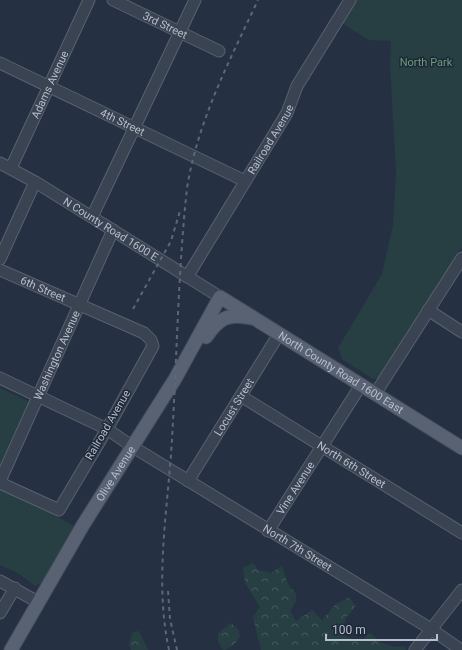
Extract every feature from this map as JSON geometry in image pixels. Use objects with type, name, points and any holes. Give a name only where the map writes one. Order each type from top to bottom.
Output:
[{"type":"main road","name":"North County Road 1600 East","points":[[220,297],[461,446]]},
{"type":"main road","name":"Olive Avenue","points":[[11,650],[83,525],[134,447],[220,297]]},
{"type":"main road","points":[[184,360],[199,346],[216,323],[222,319],[241,316],[255,319]]},
{"type":"street","name":"Adams Avenue","points":[[11,168],[89,0]]},
{"type":"street","name":"3rd Street","points":[[113,0],[219,50]]},
{"type":"street","points":[[92,217],[133,127],[195,0]]},
{"type":"street","name":"Railroad Avenue","points":[[187,277],[287,113],[298,86],[350,0]]},
{"type":"street","name":"4th Street","points":[[0,63],[246,181]]},
{"type":"street","name":"N County Road 1600 E","points":[[0,163],[35,182],[220,297]]},
{"type":"street","points":[[0,258],[35,182]]},
{"type":"street","name":"Washington Avenue","points":[[0,482],[113,230]]},
{"type":"street","points":[[375,394],[462,258]]},
{"type":"street","name":"6th Street","points":[[0,270],[144,333],[151,340]]},
{"type":"street","points":[[428,310],[462,332]]},
{"type":"street","name":"Locust Street","points":[[188,481],[279,334]]},
{"type":"street","name":"Railroad Avenue","points":[[0,482],[59,510],[108,428],[153,346],[151,340]]},
{"type":"street","name":"North 7th Street","points":[[0,378],[108,428],[134,447],[188,481],[431,629],[461,650]]},
{"type":"street","name":"Vine Avenue","points":[[268,531],[361,385]]},
{"type":"street","name":"North 6th Street","points":[[241,396],[462,533]]},
{"type":"street","points":[[0,581],[38,602]]},
{"type":"street","points":[[0,613],[14,588]]},
{"type":"street","points":[[415,650],[462,590]]},
{"type":"green space","name":"North Park","points":[[355,0],[462,0],[462,247],[389,363],[378,378],[373,379],[342,359],[338,348],[382,274],[393,225],[396,172],[390,63],[391,41],[369,40],[340,22]]},
{"type":"green space","points":[[0,388],[32,403],[0,472]]},
{"type":"green space","points":[[0,486],[74,526],[41,583],[35,586],[18,573],[0,565]]},
{"type":"green space","points":[[253,563],[258,570],[271,573],[282,566],[288,584],[296,593],[296,601],[290,611],[296,621],[312,610],[322,620],[336,604],[350,597],[355,607],[346,618],[341,634],[354,640],[361,641],[370,633],[380,642],[395,647],[404,646],[406,650],[261,650],[253,617],[260,607],[245,583],[243,568]]},
{"type":"green space","points":[[231,623],[238,629],[240,636],[233,645],[223,650],[218,642],[218,633]]},
{"type":"green space","points":[[139,631],[148,650],[131,650],[129,645],[132,633]]},
{"type":"railway","points":[[169,650],[163,598],[163,545],[172,439],[178,314],[187,188],[192,163],[207,115],[226,69],[258,0]]},
{"type":"railway","points":[[133,309],[171,241],[180,211]]},
{"type":"railway","points":[[168,591],[170,619],[177,650]]}]
